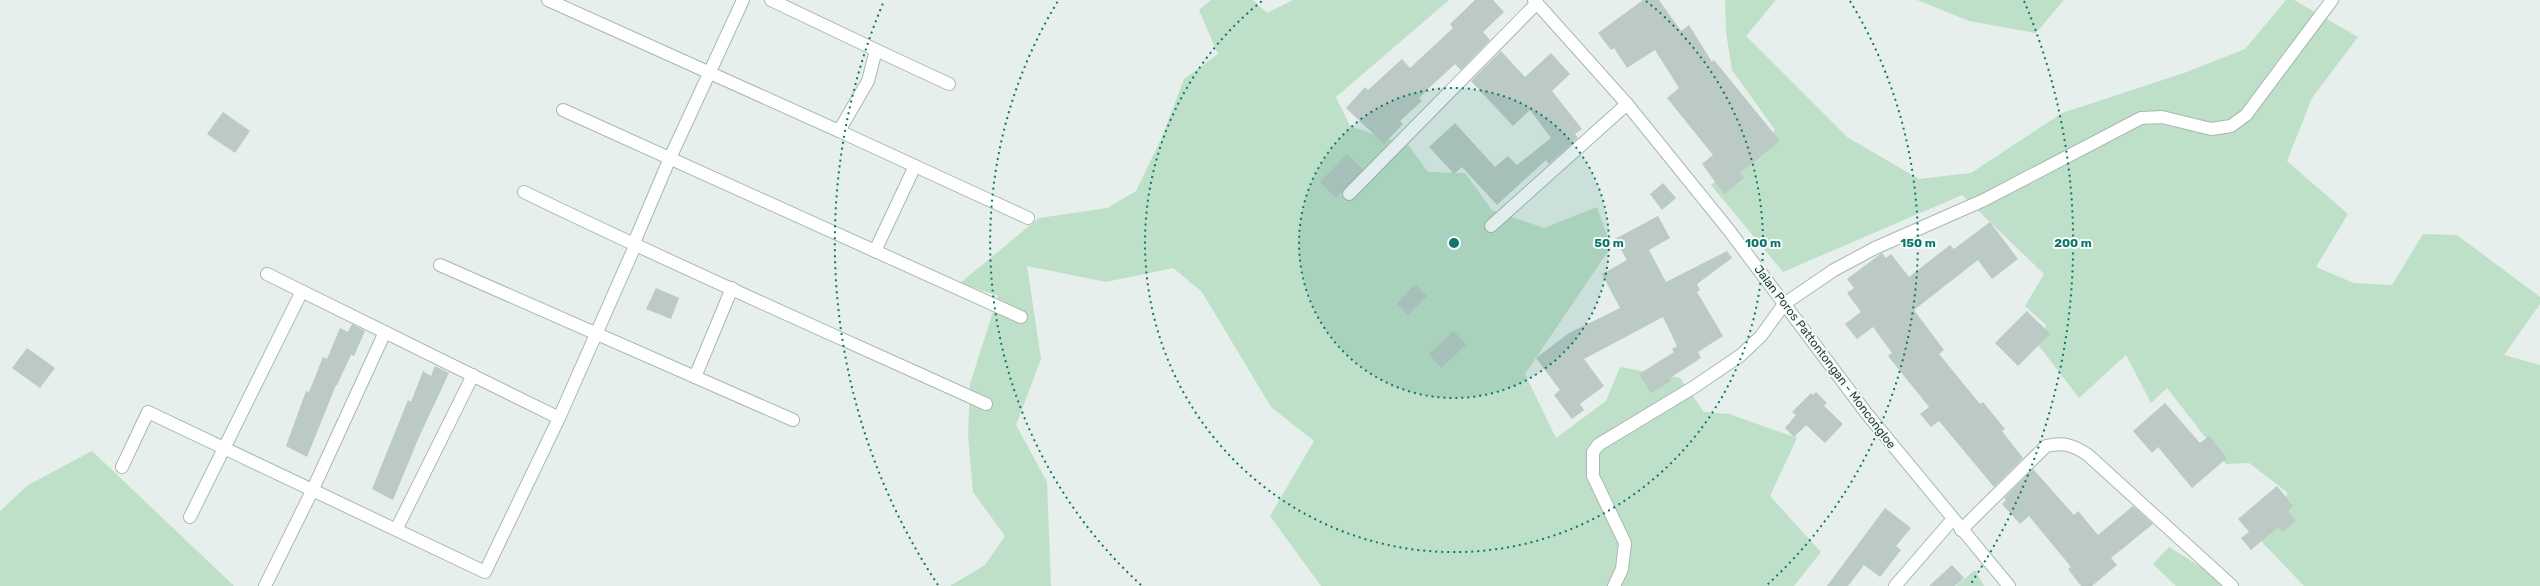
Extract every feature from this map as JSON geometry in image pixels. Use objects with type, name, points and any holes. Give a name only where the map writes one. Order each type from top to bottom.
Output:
[{"type":"street","points":[[548,0],[711,72],[1028,218]]},
{"type":"street","points":[[122,467],[148,412],[397,528],[485,572],[598,334],[670,158],[743,0]]},
{"type":"street","points":[[771,0],[949,84]]},
{"type":"street","points":[[1614,586],[1622,569],[1625,543],[1593,476],[1593,452],[1606,438],[1694,387],[1741,355],[1761,336],[1784,304],[1834,270],[1875,248],[1984,200],[2141,118],[2162,117],[2211,129],[2231,126],[2246,115],[2332,0]]},
{"type":"street","points":[[1349,194],[1535,2]]},
{"type":"street","name":"Jalan Poros Pattontongan - Moncongloe","points":[[1535,2],[1627,104],[1728,229],[1867,414],[1952,520],[2009,586]]},
{"type":"street","points":[[839,131],[868,81],[876,50]]},
{"type":"street","points":[[1491,226],[1627,104]]},
{"type":"street","points":[[563,110],[1021,318]]},
{"type":"street","points":[[875,251],[914,166]]},
{"type":"street","points":[[524,192],[634,245],[986,404]]},
{"type":"street","points":[[440,265],[793,420]]},
{"type":"street","points":[[267,274],[559,418]]},
{"type":"street","points":[[695,377],[732,288]]},
{"type":"street","points":[[190,517],[223,447],[302,291]]},
{"type":"street","points":[[265,586],[313,489],[385,332]]},
{"type":"street","points":[[397,528],[473,375]]},
{"type":"street","points":[[1961,530],[2046,446],[2060,443],[2074,446],[2088,455],[2232,586]]},
{"type":"street","points":[[1895,586],[1952,520]]},
{"type":"green space","points":[[1211,0],[1253,0],[1267,13],[1293,0],[1449,0],[1336,97],[1350,126],[1409,146],[1428,172],[1465,173],[1492,210],[1544,228],[1597,207],[1611,247],[1525,374],[1556,438],[1606,401],[1620,367],[1680,378],[1704,412],[1729,414],[1797,438],[1770,496],[1821,552],[1794,586],[1321,586],[1270,516],[1314,441],[1271,407],[1202,292],[1173,268],[1106,282],[1027,266],[1041,359],[1016,425],[1047,482],[1051,586],[950,586],[985,565],[1005,536],[973,492],[968,435],[970,384],[998,296],[960,283],[1039,218],[1107,208],[1136,191],[1162,137],[1184,79],[1218,54],[1199,10]]},
{"type":"green space","points":[[1725,0],[1776,0],[1746,36],[1847,137],[1919,179],[1971,173],[2062,113],[2184,73],[2245,49],[2286,0],[2294,0],[2358,37],[2312,98],[2287,161],[2348,214],[2316,267],[2354,283],[2392,285],[2423,234],[2457,235],[2540,297],[2540,304],[2504,355],[2540,365],[2540,586],[2304,586],[2259,539],[2288,493],[2249,463],[2226,464],[2167,388],[2151,403],[2126,355],[2079,398],[2039,346],[2046,325],[2025,306],[2044,274],[1962,195],[1783,272],[1711,185],[1775,130],[1732,70],[1726,32]]},
{"type":"green space","points":[[1917,0],[2064,0],[2036,33],[1969,21]]},
{"type":"green space","points":[[92,451],[234,586],[0,586],[0,511],[28,485]]},
{"type":"green space","points":[[2169,547],[2231,586],[2176,586],[2153,564]]},
{"type":"green space","points":[[1975,570],[1984,586],[1956,586]]},
{"type":"building","points":[[1475,0],[1493,0],[1504,12],[1483,32],[1490,40],[1461,70],[1455,64],[1429,88],[1419,98],[1422,101],[1400,121],[1403,124],[1384,144],[1346,108],[1365,87],[1368,90],[1402,59],[1410,68],[1453,28],[1450,24]]},
{"type":"building","points":[[1643,0],[1659,0],[1681,31],[1689,25],[1712,62],[1714,60],[1780,141],[1740,173],[1744,178],[1724,194],[1702,164],[1713,155],[1667,98],[1679,88],[1655,50],[1627,68],[1614,48],[1611,50],[1598,33]]},
{"type":"building","points":[[1501,51],[1525,77],[1551,53],[1570,74],[1552,91],[1582,129],[1575,134],[1578,138],[1549,164],[1546,160],[1497,205],[1462,167],[1454,174],[1429,147],[1455,123],[1495,167],[1508,156],[1517,165],[1551,138],[1530,110],[1513,126],[1471,81]]},
{"type":"building","points":[[223,112],[250,131],[235,153],[207,134]]},
{"type":"building","points":[[1347,154],[1363,170],[1336,198],[1320,182]]},
{"type":"building","points":[[1663,183],[1676,198],[1662,210],[1650,194]]},
{"type":"building","points":[[1658,216],[1670,238],[1649,250],[1666,282],[1727,251],[1732,258],[1697,284],[1700,290],[1697,292],[1723,336],[1698,352],[1701,358],[1670,378],[1671,381],[1651,393],[1639,374],[1674,352],[1672,349],[1677,346],[1663,317],[1584,359],[1604,386],[1580,404],[1584,410],[1572,419],[1554,395],[1560,390],[1536,358],[1569,333],[1620,308],[1602,274],[1627,260],[1615,239]]},
{"type":"building","points":[[1990,222],[2018,259],[1992,279],[1978,260],[1914,310],[1944,350],[1939,354],[1980,404],[1983,402],[2005,429],[2002,431],[2023,458],[1994,487],[1939,421],[1931,427],[1920,414],[1929,407],[1888,356],[1892,353],[1873,327],[1857,339],[1845,324],[1861,312],[1847,293],[1854,288],[1847,279],[1879,255],[1882,253],[1886,258],[1891,254],[1909,277],[1950,245],[1954,249]]},
{"type":"building","points":[[1415,284],[1427,296],[1408,315],[1397,304]]},
{"type":"building","points":[[656,288],[679,298],[671,319],[646,309]]},
{"type":"building","points":[[2027,311],[2050,334],[2018,366],[1995,343]]},
{"type":"building","points":[[352,324],[365,331],[354,356],[351,355],[336,385],[307,457],[286,446],[306,391],[309,392],[323,357],[327,359],[340,328],[348,332]]},
{"type":"building","points":[[1454,331],[1466,345],[1441,368],[1429,354]]},
{"type":"building","points":[[27,348],[55,368],[40,388],[12,368]]},
{"type":"building","points":[[435,366],[449,373],[419,437],[393,500],[372,489],[408,400],[411,402],[423,371],[431,376]]},
{"type":"building","points":[[1816,392],[1827,403],[1824,406],[1843,424],[1825,443],[1806,425],[1794,437],[1785,428],[1796,415],[1792,412],[1811,393],[1813,395]]},
{"type":"building","points":[[2165,403],[2200,443],[2209,436],[2227,458],[2192,488],[2158,447],[2152,453],[2133,431]]},
{"type":"building","points":[[2033,469],[2074,515],[2078,511],[2098,535],[2133,506],[2153,524],[2111,558],[2117,565],[2092,586],[2081,586],[2068,569],[2071,567],[2029,516],[2020,524],[2002,504],[2006,500],[2004,498]]},
{"type":"building","points":[[2277,486],[2293,506],[2288,511],[2296,521],[2283,532],[2278,527],[2251,550],[2241,538],[2249,532],[2238,519]]},
{"type":"building","points":[[1885,508],[1911,528],[1896,546],[1901,550],[1880,577],[1864,565],[1848,586],[1827,586]]},
{"type":"building","points":[[1952,565],[1964,578],[1955,586],[1929,586]]}]
